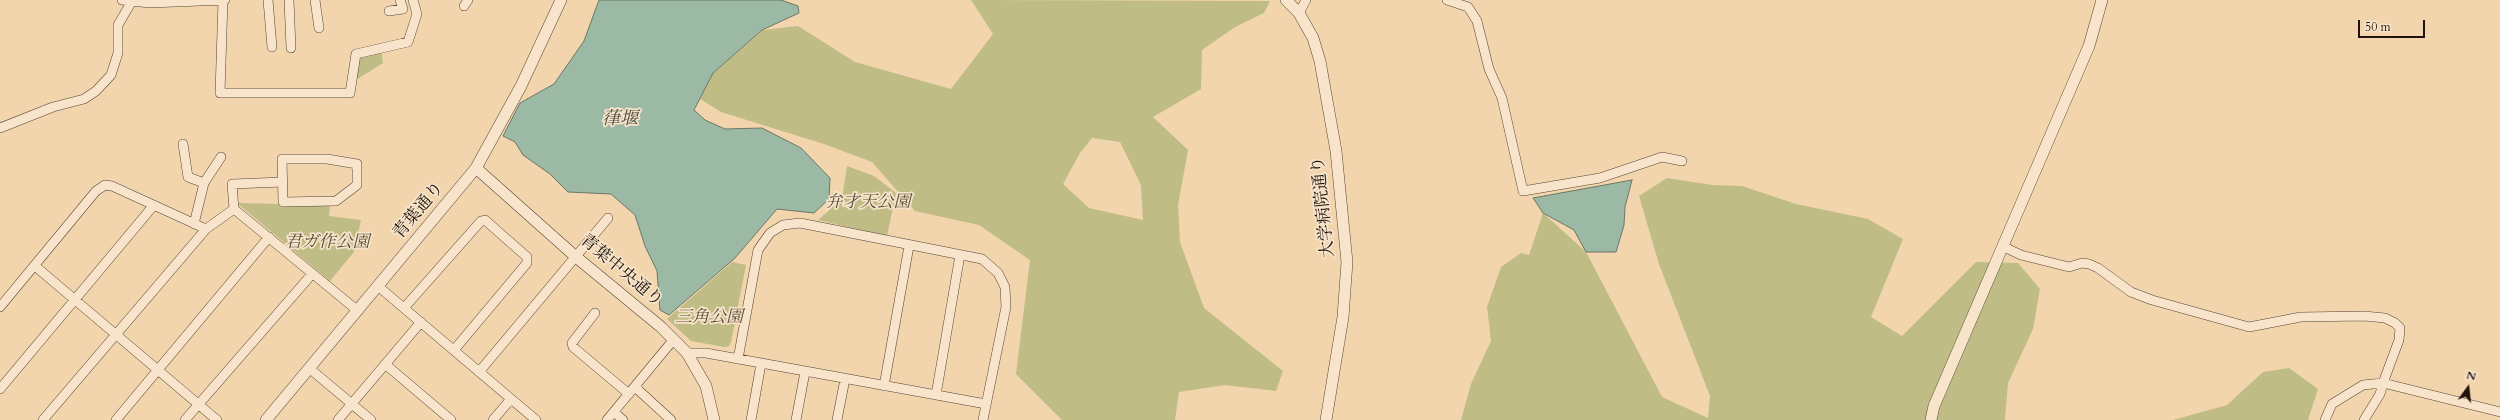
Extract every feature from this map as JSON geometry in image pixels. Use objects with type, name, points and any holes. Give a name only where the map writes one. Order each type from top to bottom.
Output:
[{"type":"street","points":[[122,0],[224,0],[220,93],[350,93],[356,54],[408,42],[417,14],[413,0]]},
{"type":"street","points":[[268,0],[272,47]]},
{"type":"street","points":[[289,0],[290,48]]},
{"type":"street","points":[[315,0],[319,28]]},
{"type":"street","points":[[389,11],[402,9],[400,0]]},
{"type":"street","name":"青葉通り","points":[[266,420],[379,287],[476,168],[521,86],[561,0]]},
{"type":"street","name":"大学病院通り","points":[[1286,0],[1299,13],[1313,38],[1320,61],[1336,151],[1347,262],[1344,317],[1326,420]]},
{"type":"street","points":[[1299,13],[1306,0]]},
{"type":"street","points":[[1447,0],[1468,7],[1477,20],[1489,69],[1502,98],[1523,191],[1600,178],[1657,158],[1682,161]]},
{"type":"street","points":[[1931,420],[1934,406],[2089,46],[2102,0]]},
{"type":"street","points":[[0,128],[53,107],[84,99],[96,91],[111,75],[118,53],[118,25],[135,1]]},
{"type":"street","points":[[183,144],[188,177],[204,183]]},
{"type":"street","points":[[194,224],[204,183],[221,157]]},
{"type":"street","points":[[282,159],[327,159],[357,164],[357,185],[336,201],[283,202],[283,182],[282,159]]},
{"type":"street","name":"青葉中央通り","points":[[476,168],[576,257],[674,339],[687,353],[706,386],[714,420]]},
{"type":"street","points":[[283,182],[232,184],[234,209],[358,311]]},
{"type":"street","points":[[0,307],[96,191],[105,185],[112,186],[206,229]]},
{"type":"street","points":[[0,389],[154,205]]},
{"type":"street","points":[[43,420],[206,229],[234,209]]},
{"type":"street","points":[[479,372],[608,218]]},
{"type":"street","points":[[404,308],[481,221],[485,220],[527,257],[527,263],[454,350]]},
{"type":"street","points":[[738,359],[758,250],[770,233],[783,225],[800,223],[909,246],[982,259],[998,273],[1005,287],[1006,307],[983,420]]},
{"type":"street","points":[[116,420],[269,237]]},
{"type":"street","points":[[884,386],[909,246]]},
{"type":"street","points":[[2002,246],[2021,255],[2069,267],[2082,263],[2089,264],[2098,268],[2131,292],[2152,300],[2249,327],[2300,317],[2364,316],[2385,318],[2395,323],[2400,328],[2399,340],[2380,394],[2364,420]]},
{"type":"street","points":[[936,395],[960,255]]},
{"type":"street","points":[[35,266],[217,420]]},
{"type":"street","points":[[185,420],[312,274]]},
{"type":"street","points":[[379,287],[536,420]]},
{"type":"street","points":[[595,313],[572,343],[573,347],[671,420]]},
{"type":"street","points":[[338,420],[421,322]]},
{"type":"street","points":[[607,420],[674,339]]},
{"type":"street","points":[[687,353],[706,353],[986,404]]},
{"type":"street","points":[[386,364],[451,420]]},
{"type":"street","points":[[750,420],[762,364]]},
{"type":"street","points":[[309,368],[371,420]]},
{"type":"street","points":[[796,420],[805,372]]},
{"type":"street","points":[[837,420],[845,379]]},
{"type":"street","points":[[2325,420],[2332,404],[2363,385],[2383,383],[2500,412]]},
{"type":"street","points":[[493,420],[511,399]]},
{"type":"street","points":[[614,412],[623,420]]},
{"type":"green space","points":[[971,0],[1270,1],[1264,13],[1235,27],[1202,50],[1201,89],[1153,117],[1188,150],[1178,205],[1180,242],[1204,308],[1283,371],[1276,391],[1225,385],[1179,392],[1175,420],[1062,420],[1016,374],[1030,260],[979,225],[915,211],[872,162],[824,144],[721,112],[700,99],[713,73],[763,30],[798,26],[855,62],[951,89],[993,34]],"holes":[[[1092,138],[1120,142],[1141,185],[1143,220],[1089,208],[1063,184],[1080,153]]]},
{"type":"green space","points":[[381,49],[383,63],[351,83],[356,54]]},
{"type":"green space","name":"弁才天公園","points":[[847,166],[874,176],[896,193],[887,236],[818,220],[842,199]]},
{"type":"green space","points":[[1667,178],[1712,185],[1742,186],[1796,204],[1868,219],[1903,239],[1871,317],[1902,336],[1976,262],[2018,263],[2040,289],[2033,329],[2008,383],[2005,420],[1461,420],[1471,384],[1491,341],[1487,307],[1501,267],[1521,253],[1529,255],[1543,213],[1586,252],[1662,397],[1708,418],[1710,396],[1659,264],[1639,196]]},
{"type":"green space","name":"君ガ作公園","points":[[237,203],[330,205],[329,216],[361,220],[354,252],[330,281]]},
{"type":"green space","name":"三角公園","points":[[732,262],[746,265],[729,346],[724,347],[691,341],[667,319]]},
{"type":"green space","points":[[2289,368],[2318,389],[2308,420],[2173,420],[2227,405],[2263,372]]},
{"type":"water","name":"葎堰","points":[[599,0],[781,0],[798,6],[799,13],[762,30],[713,73],[694,110],[705,120],[725,129],[762,128],[801,148],[830,178],[829,199],[814,213],[777,209],[735,258],[669,315],[660,310],[657,271],[645,246],[635,215],[611,194],[568,192],[550,174],[523,155],[515,142],[503,136],[520,103],[554,84],[584,41]]},
{"type":"water","points":[[1632,180],[1625,207],[1624,225],[1616,252],[1586,252],[1574,230],[1543,213],[1533,198]]}]
